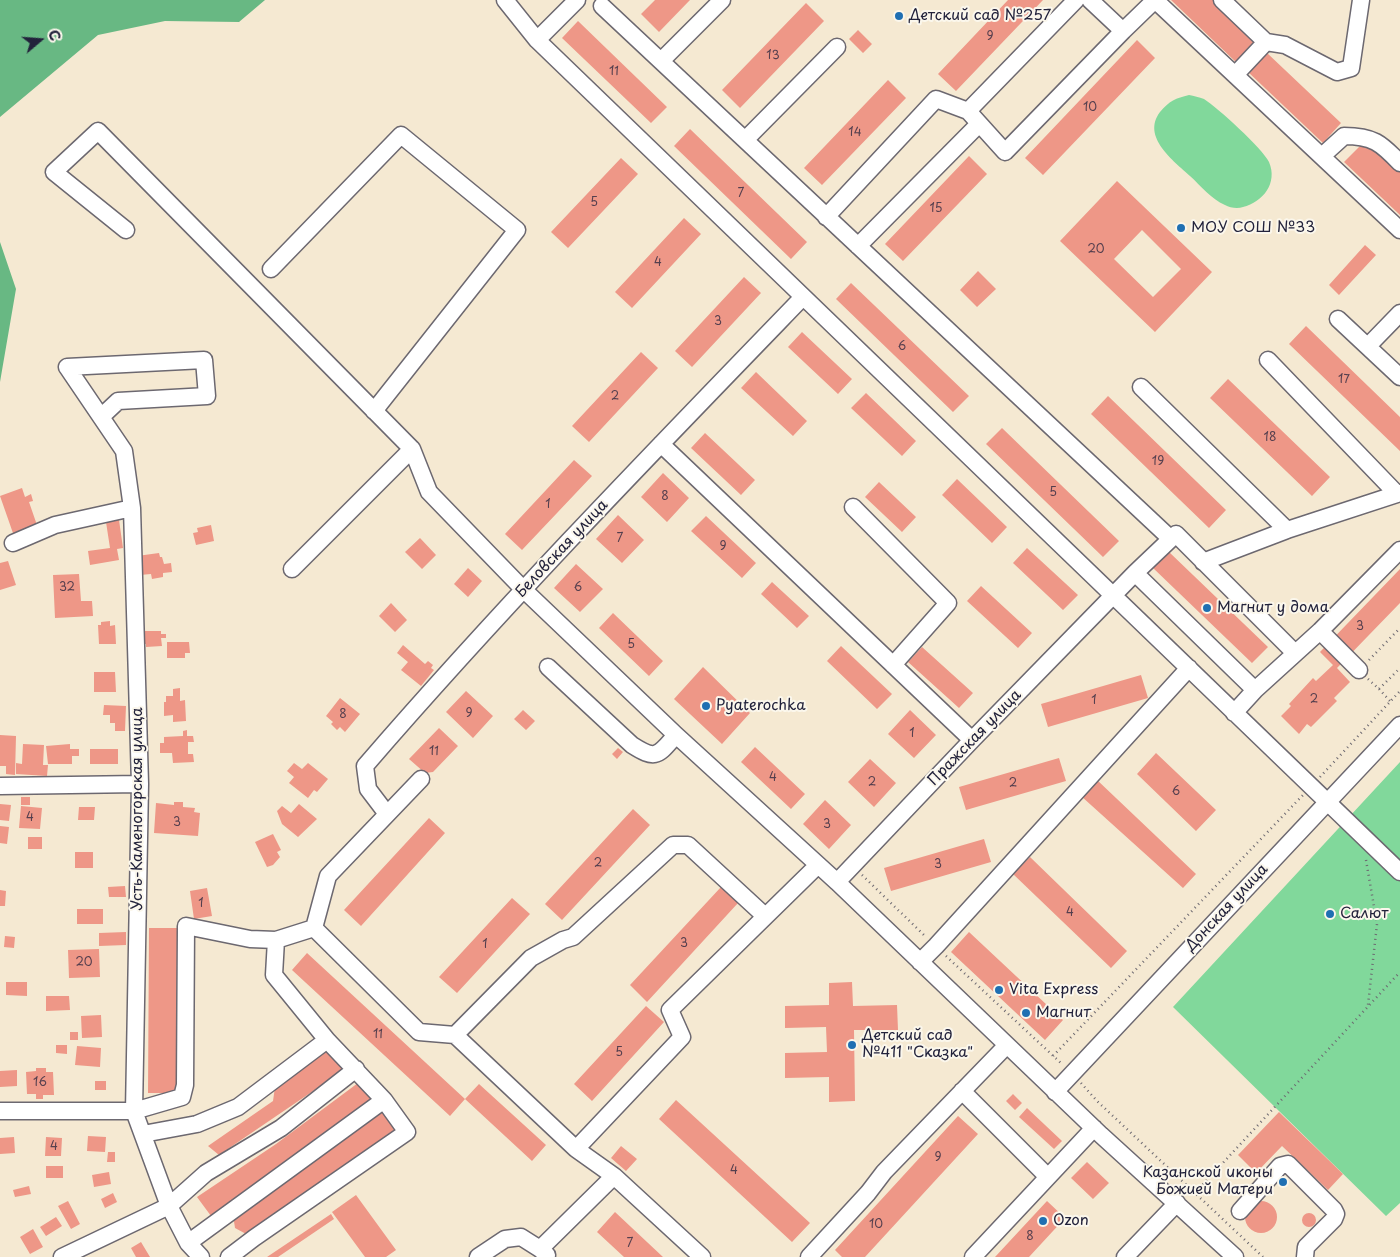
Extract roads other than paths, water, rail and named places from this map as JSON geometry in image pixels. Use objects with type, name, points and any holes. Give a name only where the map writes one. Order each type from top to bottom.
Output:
[{"type":"street","points":[[505,0],[537,40],[802,298],[1400,872]]},
{"type":"street","points":[[537,40],[577,0]]},
{"type":"street","points":[[661,61],[722,0]]},
{"type":"street","points":[[968,112],[1076,0]]},
{"type":"street","points":[[1090,0],[1123,31]]},
{"type":"street","points":[[826,217],[936,99],[968,112],[1005,152],[1155,0],[1400,230]]},
{"type":"street","points":[[1222,0],[1266,42],[1285,45],[1338,72],[1351,68],[1361,0]]},
{"type":"street","points":[[602,6],[1171,539],[1176,534],[1295,653]]},
{"type":"street","points":[[1235,75],[1266,42]]},
{"type":"street","points":[[746,139],[837,47]]},
{"type":"street","points":[[858,246],[979,124]]},
{"type":"street","points":[[126,230],[54,172],[98,131],[412,449],[429,492],[523,589],[676,735],[837,882],[1055,1092],[1235,1257]]},
{"type":"street","points":[[271,269],[401,135],[517,230],[374,411]]},
{"type":"street","points":[[1322,156],[1344,136],[1362,136],[1383,145],[1400,163]]},
{"type":"street","name":"Беловская улица","points":[[387,814],[368,789],[365,766],[523,589],[802,298]]},
{"type":"street","points":[[1368,346],[1400,313]]},
{"type":"street","points":[[1338,319],[1400,377]]},
{"type":"street","name":"Усть-Каменогорская улица","points":[[101,417],[118,401],[207,396],[204,360],[67,367],[124,451],[132,508],[140,784],[134,1111]]},
{"type":"street","points":[[1203,562],[1287,530],[1398,493],[1268,360]]},
{"type":"street","points":[[1141,387],[1287,530]]},
{"type":"street","points":[[661,444],[972,740]]},
{"type":"street","points":[[292,569],[412,449]]},
{"type":"street","points":[[853,507],[948,602],[893,665]]},
{"type":"street","points":[[13,543],[55,525],[132,508]]},
{"type":"street","name":"Пражская улица","points":[[837,882],[972,740],[1135,573],[1171,539]]},
{"type":"street","points":[[1234,712],[1255,690],[1320,631],[1400,550]]},
{"type":"street","points":[[1135,573],[1255,690]]},
{"type":"street","points":[[1320,631],[1359,670]]},
{"type":"street","points":[[548,667],[632,745],[648,755],[661,752],[676,735]]},
{"type":"street","points":[[920,962],[1188,668]]},
{"type":"street","name":"Донская улица","points":[[1055,1092],[1400,724]]},
{"type":"street","points":[[314,928],[328,876],[421,779]]},
{"type":"street","points":[[0,786],[140,784]]},
{"type":"street","points":[[455,1035],[531,958],[572,937],[673,845],[688,846],[765,916]]},
{"type":"street","points":[[576,1149],[682,1037],[670,1010],[818,865]]},
{"type":"street","points":[[0,1111],[134,1111],[182,1097],[185,1085],[186,926],[250,939],[276,940],[314,928]]},
{"type":"street","points":[[314,928],[419,1032],[455,1035],[576,1149],[614,1176],[702,1257]]},
{"type":"street","points":[[229,1257],[407,1132],[384,1100],[328,1040],[274,975],[276,940]]},
{"type":"street","points":[[143,1134],[197,1124],[238,1107],[328,1040]]},
{"type":"street","points":[[809,1257],[868,1193],[884,1172],[1007,1045]]},
{"type":"street","points":[[62,1257],[169,1206],[206,1173],[281,1128],[356,1069]]},
{"type":"street","points":[[962,1091],[1048,1177]]},
{"type":"street","points":[[188,1243],[384,1100]]},
{"type":"street","points":[[134,1111],[169,1206],[188,1243],[201,1257]]},
{"type":"street","points":[[973,1257],[1094,1128]]},
{"type":"street","points":[[1240,1211],[1280,1166],[1288,1164],[1336,1214],[1334,1219],[1306,1247],[1305,1257]]},
{"type":"street","points":[[478,1257],[505,1239],[521,1237],[544,1253],[614,1176]]},
{"type":"street","points":[[1126,1257],[1177,1203]]},
{"type":"place","name":"Детский сад №257","points":[[899,16]]},
{"type":"place","name":"МОУ СОШ №33","points":[[1181,228]]},
{"type":"place","name":"Магнит у дома","points":[[1207,608]]},
{"type":"place","name":"Pyaterochka","points":[[706,706]]},
{"type":"place","name":"Салют","points":[[1330,914]]},
{"type":"place","name":"Vita Express","points":[[999,990]]},
{"type":"place","name":"Магнит","points":[[1026,1013]]},
{"type":"place","name":"Детский сад №411 \"Сказка\"","points":[[852,1045]]},
{"type":"place","name":"Казанской иконы Божией Матери","points":[[1283,1182]]},
{"type":"place","name":"Ozon","points":[[1043,1221]]}]
